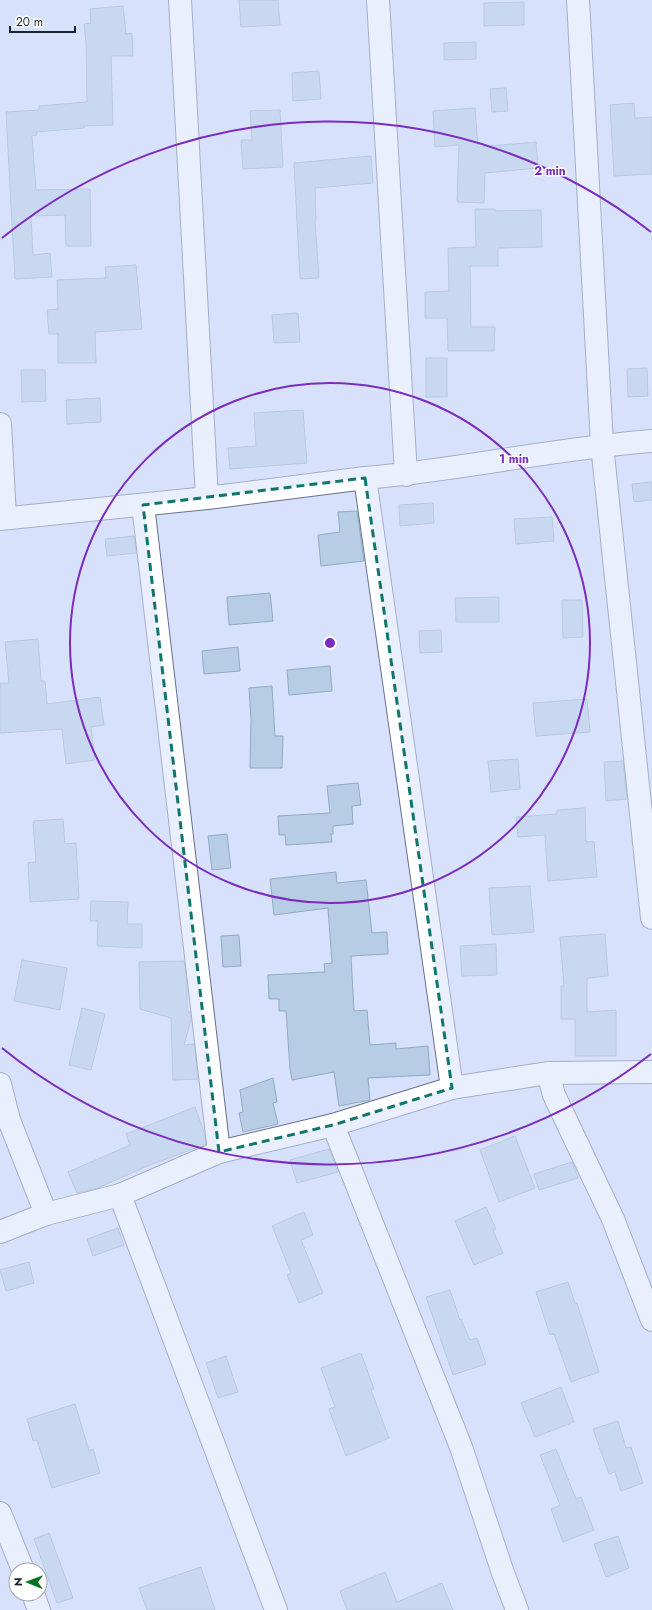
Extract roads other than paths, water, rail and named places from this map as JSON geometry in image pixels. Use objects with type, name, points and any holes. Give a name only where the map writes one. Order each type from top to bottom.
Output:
[{"type":"street","points":[[180,0],[207,498]]},
{"type":"street","points":[[378,0],[406,475]]},
{"type":"street","points":[[578,0],[602,445],[652,918]]},
{"type":"street","points":[[0,424],[2,518],[143,505],[364,478],[406,475],[602,445],[652,441]]},
{"type":"street","points":[[364,478],[452,1088]]},
{"type":"street","points":[[143,505],[219,1152]]},
{"type":"street","points":[[0,1232],[46,1214],[120,1195],[219,1152],[333,1125],[452,1088],[548,1073],[652,1072]]},
{"type":"street","points":[[548,1073],[554,1095],[613,1219],[652,1320]]},
{"type":"street","points":[[0,1084],[9,1120],[46,1214]]},
{"type":"street","points":[[333,1125],[461,1447],[503,1573],[517,1610]]},
{"type":"street","points":[[120,1195],[276,1610]]},
{"type":"street","points":[[0,1513],[20,1562]]}]
